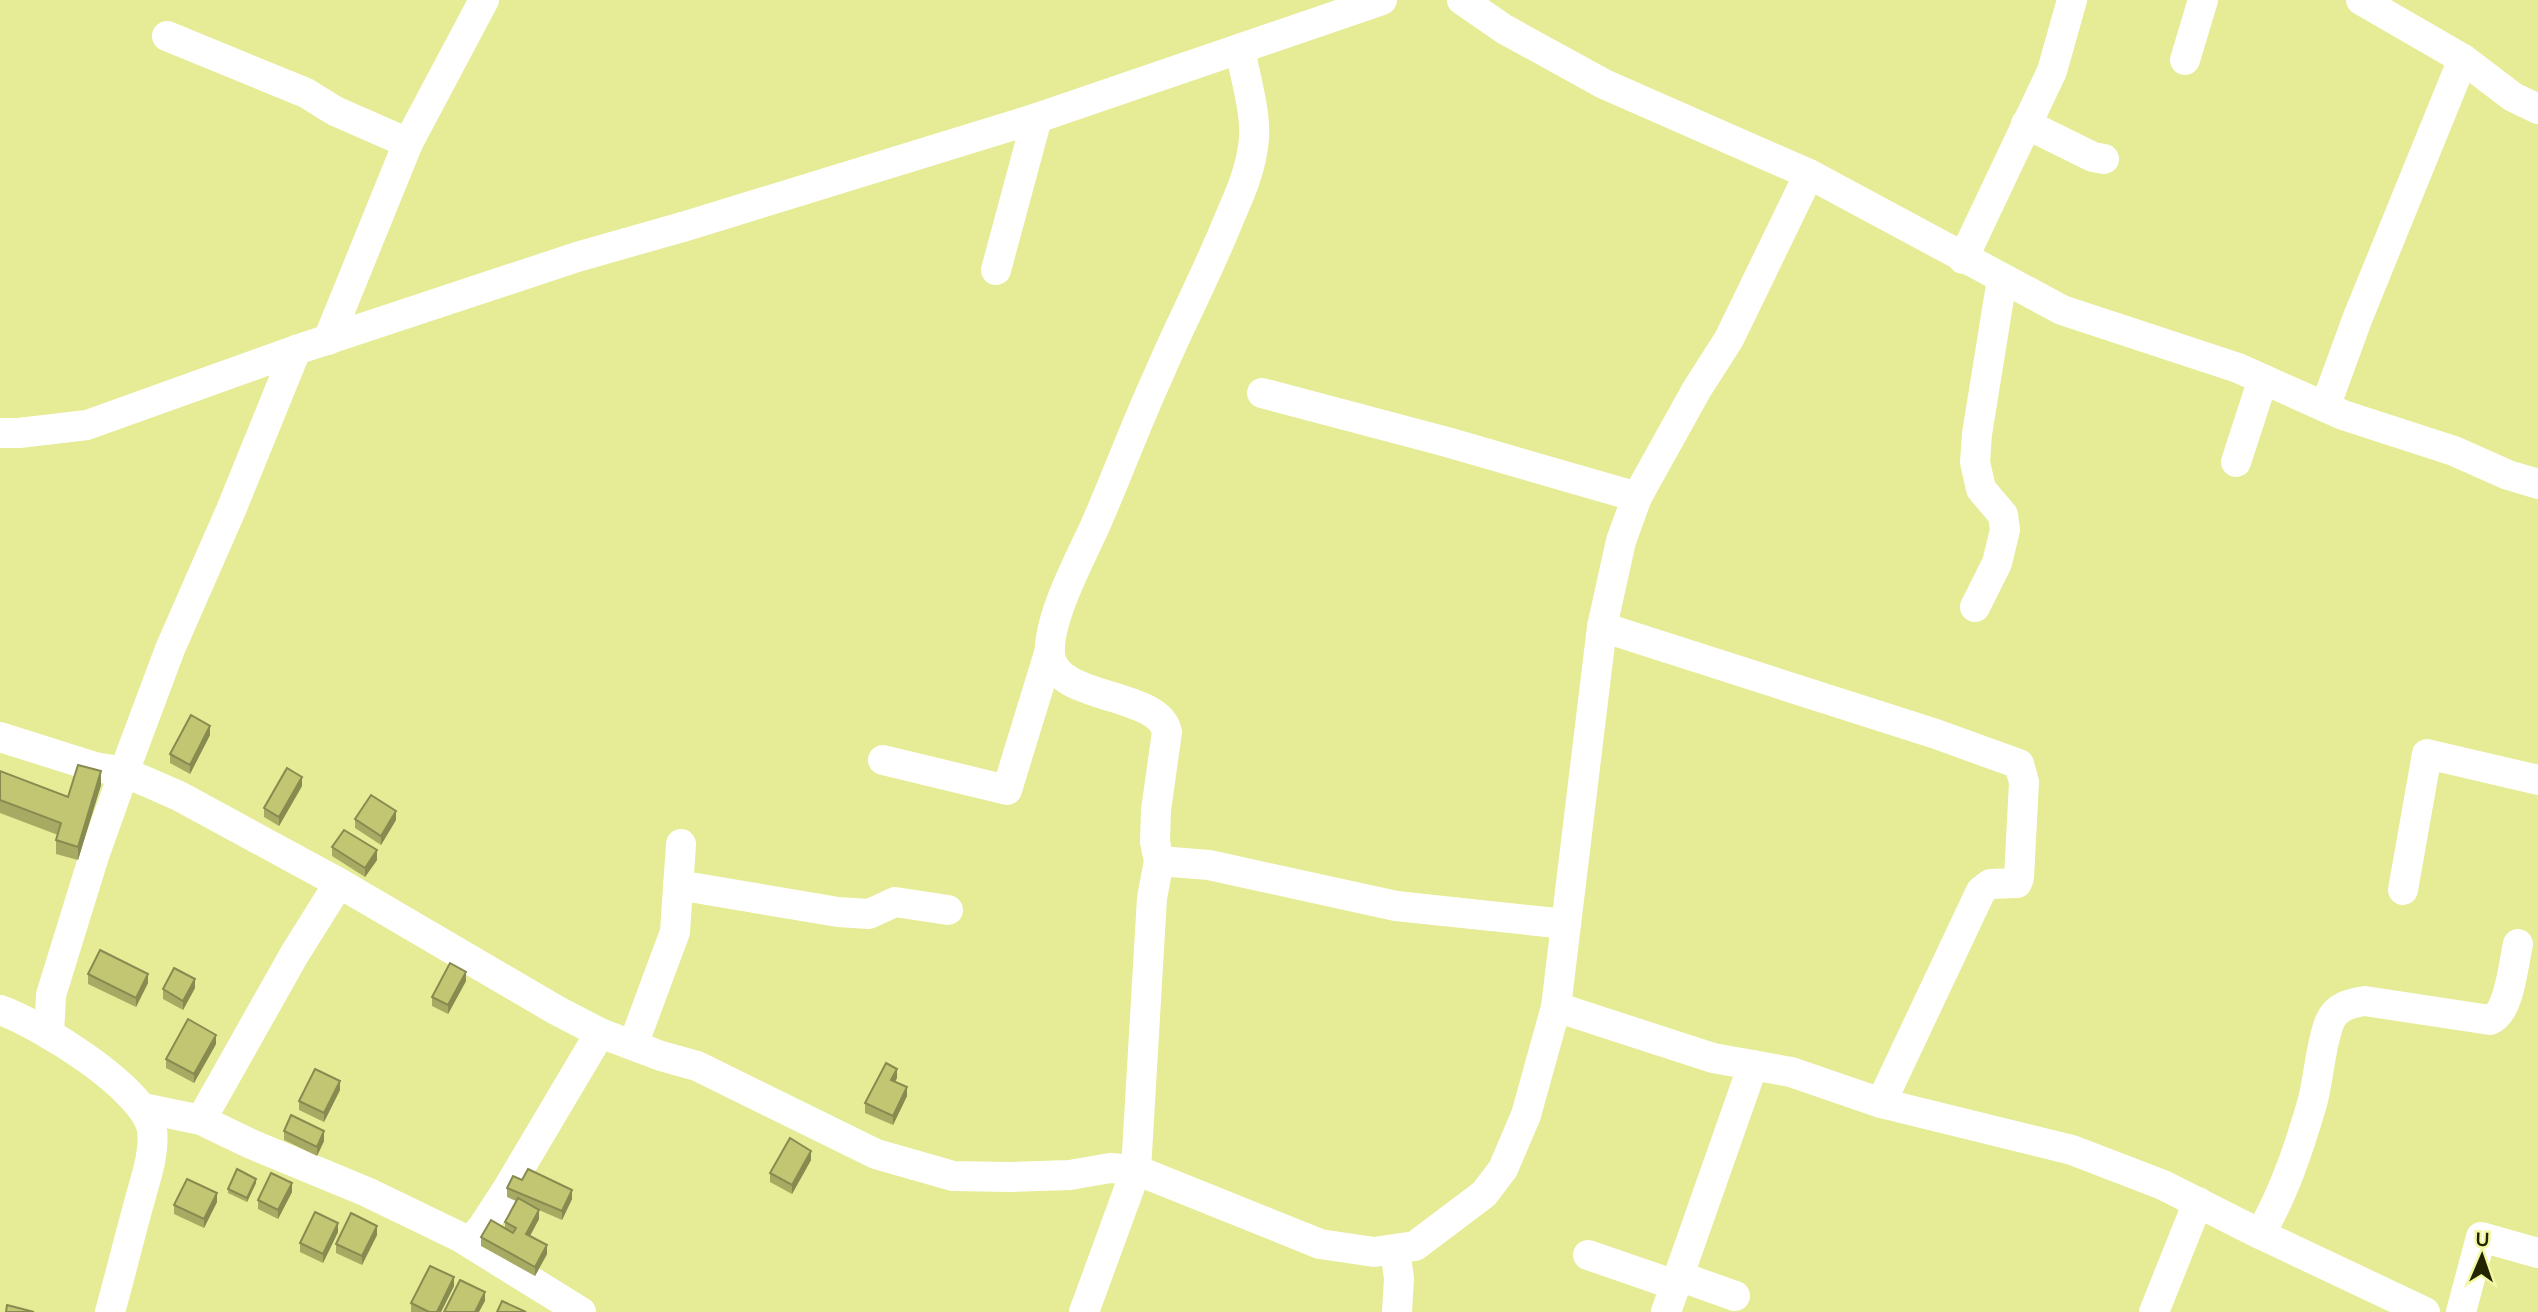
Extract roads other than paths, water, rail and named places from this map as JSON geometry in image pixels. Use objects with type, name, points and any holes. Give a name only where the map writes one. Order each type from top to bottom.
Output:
[{"type":"street","points":[[328,340],[408,143],[484,0]]},
{"type":"street","points":[[0,433],[87,425],[296,350],[577,257],[1037,118],[1382,0]]},
{"type":"street","points":[[1462,0],[1504,29],[1604,84],[1809,174],[2062,310],[2238,368],[2325,407],[2454,451],[2508,475],[2538,484]]},
{"type":"street","points":[[1963,259],[2052,71],[2072,0]]},
{"type":"street","points":[[2185,61],[2203,0]]},
{"type":"street","points":[[2361,0],[2463,59],[2513,97],[2538,109]]},
{"type":"street","points":[[167,36],[306,93],[335,111],[408,143]]},
{"type":"street","points":[[883,760],[1007,790],[1050,650],[1056,616],[1158,375],[1214,257],[1241,190],[1254,136],[1240,49]]},
{"type":"street","points":[[2325,407],[2358,317],[2463,59]]},
{"type":"street","points":[[996,270],[1037,118]]},
{"type":"street","points":[[2026,124],[2093,157],[2104,159]]},
{"type":"street","points":[[0,737],[95,767],[124,772],[179,796],[339,883],[600,1033],[697,1066],[876,1154],[953,1176],[1022,1177],[1070,1175],[1110,1168],[1136,1170],[1320,1244],[1374,1252],[1415,1245],[1485,1194],[1503,1169],[1526,1115],[1556,1007],[1602,626],[1621,541],[1637,498],[1697,389],[1729,339],[1809,174]]},
{"type":"street","points":[[1975,607],[1997,563],[2005,530],[2003,515],[1981,489],[1975,462],[1977,434],[2002,279]]},
{"type":"street","points":[[49,1034],[51,995],[94,856],[124,772],[170,649],[231,510],[296,350]]},
{"type":"street","points":[[2236,462],[2263,379]]},
{"type":"street","points":[[1262,393],[1447,442],[1637,498]]},
{"type":"street","points":[[1602,626],[1922,729],[2019,764],[2024,782],[2020,878],[2017,883],[1990,884],[1981,891],[1881,1103]]},
{"type":"street","points":[[1050,650],[1056,672],[1086,689],[1139,706],[1160,717],[1167,732],[1156,810],[1155,842],[1159,861],[1152,898],[1136,1170],[1084,1312]]},
{"type":"street","points":[[2403,890],[2427,754],[2538,780]]},
{"type":"street","points":[[633,1045],[675,932],[681,844]]},
{"type":"street","points":[[1159,861],[1209,865],[1396,906],[1566,924]]},
{"type":"street","points":[[201,1120],[339,883]]},
{"type":"street","points":[[678,886],[838,912],[869,914],[895,902],[948,909]]},
{"type":"street","points":[[2260,1234],[2277,1204],[2313,1100],[2330,1020],[2340,1008],[2350,1003],[2365,1001],[2490,1020],[2497,1017],[2504,1008],[2518,944]]},
{"type":"street","points":[[1556,1007],[1713,1058],[1791,1072],[1881,1103],[2072,1150],[2163,1185],[2425,1312]]},
{"type":"street","points":[[0,1010],[65,1042],[106,1074],[143,1108],[152,1129],[151,1156],[110,1312]]},
{"type":"street","points":[[469,1242],[482,1228],[508,1188],[600,1033]]},
{"type":"street","points":[[1673,1291],[1753,1065]]},
{"type":"street","points":[[143,1108],[201,1120],[366,1192],[469,1242],[581,1312]]},
{"type":"street","points":[[2154,1312],[2198,1202]]},
{"type":"street","points":[[2461,1312],[2481,1237],[2538,1253]]},
{"type":"street","points":[[1395,1250],[1399,1278],[1397,1312]]},
{"type":"street","points":[[1588,1255],[1673,1291],[1735,1296]]}]
